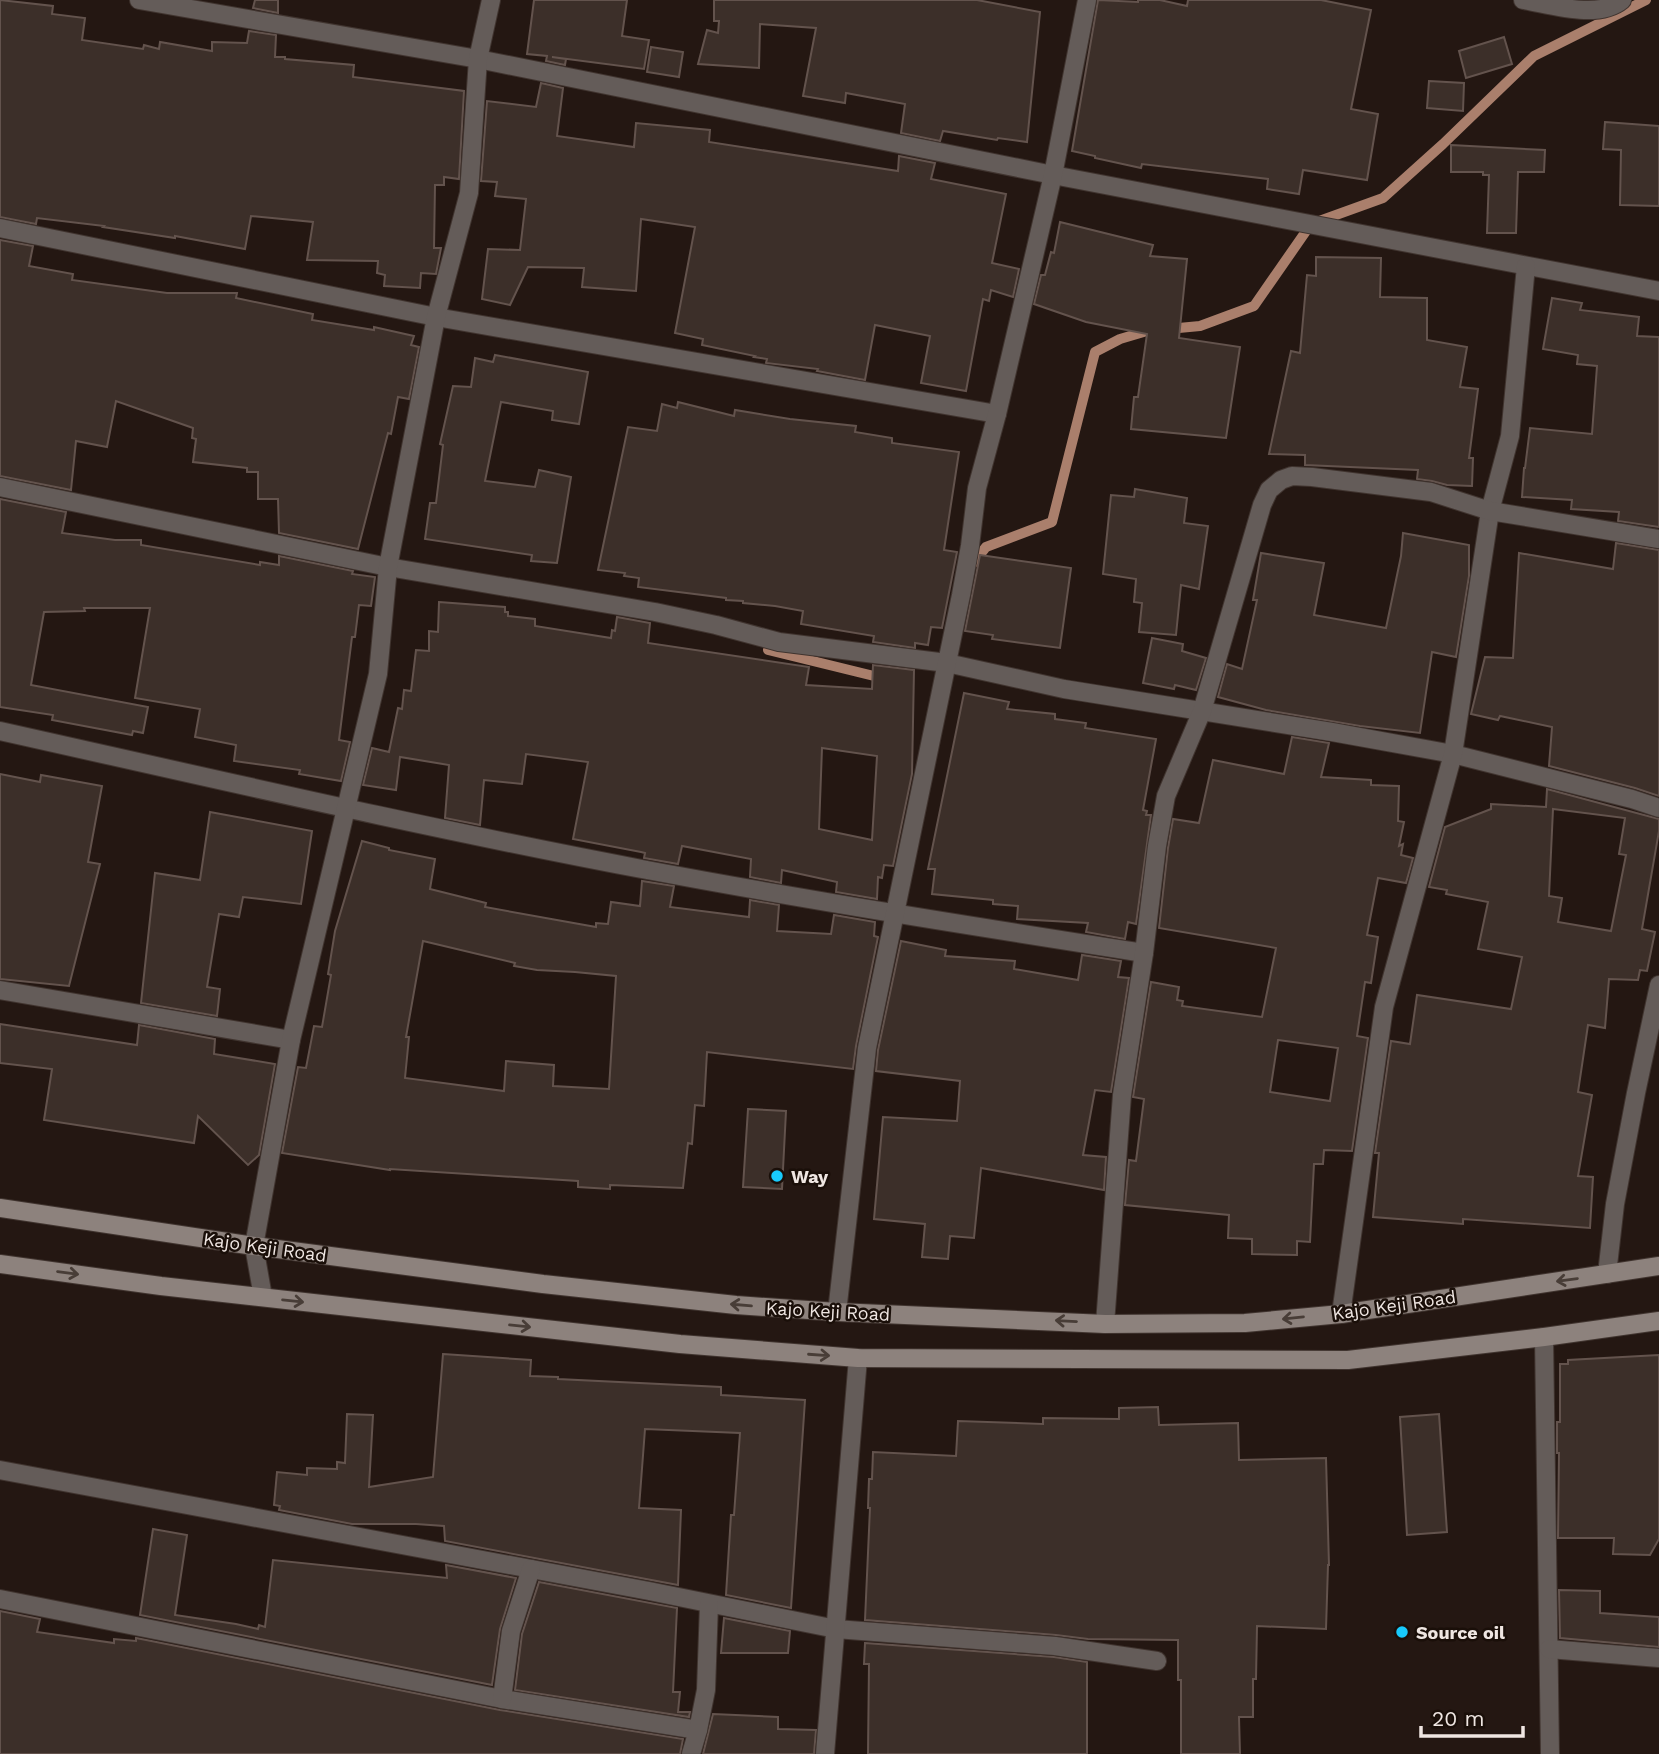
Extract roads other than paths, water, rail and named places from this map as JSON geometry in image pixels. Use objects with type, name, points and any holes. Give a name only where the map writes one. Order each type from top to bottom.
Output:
[{"type":"main road","name":"Kajo Keji Road","points":[[0,1208],[254,1246],[736,1305],[1105,1324],[1245,1323],[1342,1314],[1659,1266]]},
{"type":"main road","points":[[0,1264],[161,1286],[680,1344],[858,1358],[1348,1360],[1659,1321]]},
{"type":"street","points":[[139,0],[478,59],[1053,175],[1659,290]]},
{"type":"street","points":[[263,1297],[254,1246],[291,1040],[378,674],[388,567],[436,317],[469,192],[478,59],[491,0]]},
{"type":"street","points":[[837,1312],[867,1048],[970,546],[977,488],[1053,175],[1087,0]]},
{"type":"street","points":[[1523,0],[1587,10],[1606,9],[1622,0]]},
{"type":"street","points":[[0,228],[436,317],[997,414]]},
{"type":"street","points":[[1342,1314],[1384,1007],[1453,754],[1490,510],[1510,436],[1526,266]]},
{"type":"street","points":[[1105,1324],[1122,1095],[1166,796],[1202,711],[1269,490],[1281,480],[1292,476],[1312,477],[1431,492],[1490,510],[1659,539]]},
{"type":"street","points":[[0,487],[388,567],[655,612],[779,642],[947,663],[1064,689],[1453,754],[1659,808]]},
{"type":"street","points":[[0,731],[345,808],[647,870],[1144,953]]},
{"type":"street","points":[[1607,1274],[1615,1204],[1659,985]]},
{"type":"street","points":[[0,990],[291,1040]]},
{"type":"street","points":[[1544,1337],[1550,1754]]},
{"type":"street","points":[[825,1754],[858,1358]]},
{"type":"street","points":[[0,1470],[836,1629],[1055,1646],[1157,1661]]},
{"type":"street","points":[[502,1699],[511,1631],[531,1569]]},
{"type":"street","points":[[0,1599],[502,1699],[698,1730]]},
{"type":"street","points":[[691,1754],[706,1689],[709,1604]]},
{"type":"street","points":[[1549,1649],[1659,1658]]},
{"type":"waterway","points":[[969,568],[986,547],[1052,522],[1095,352],[1120,339],[1147,331],[1200,326],[1254,306],[1311,224],[1383,198],[1534,56],[1646,0]]},
{"type":"waterway","points":[[768,650],[874,676],[885,675]]},
{"type":"place","name":"Way","points":[[777,1176]]},
{"type":"place","name":"Source oil","points":[[1402,1632]]}]
